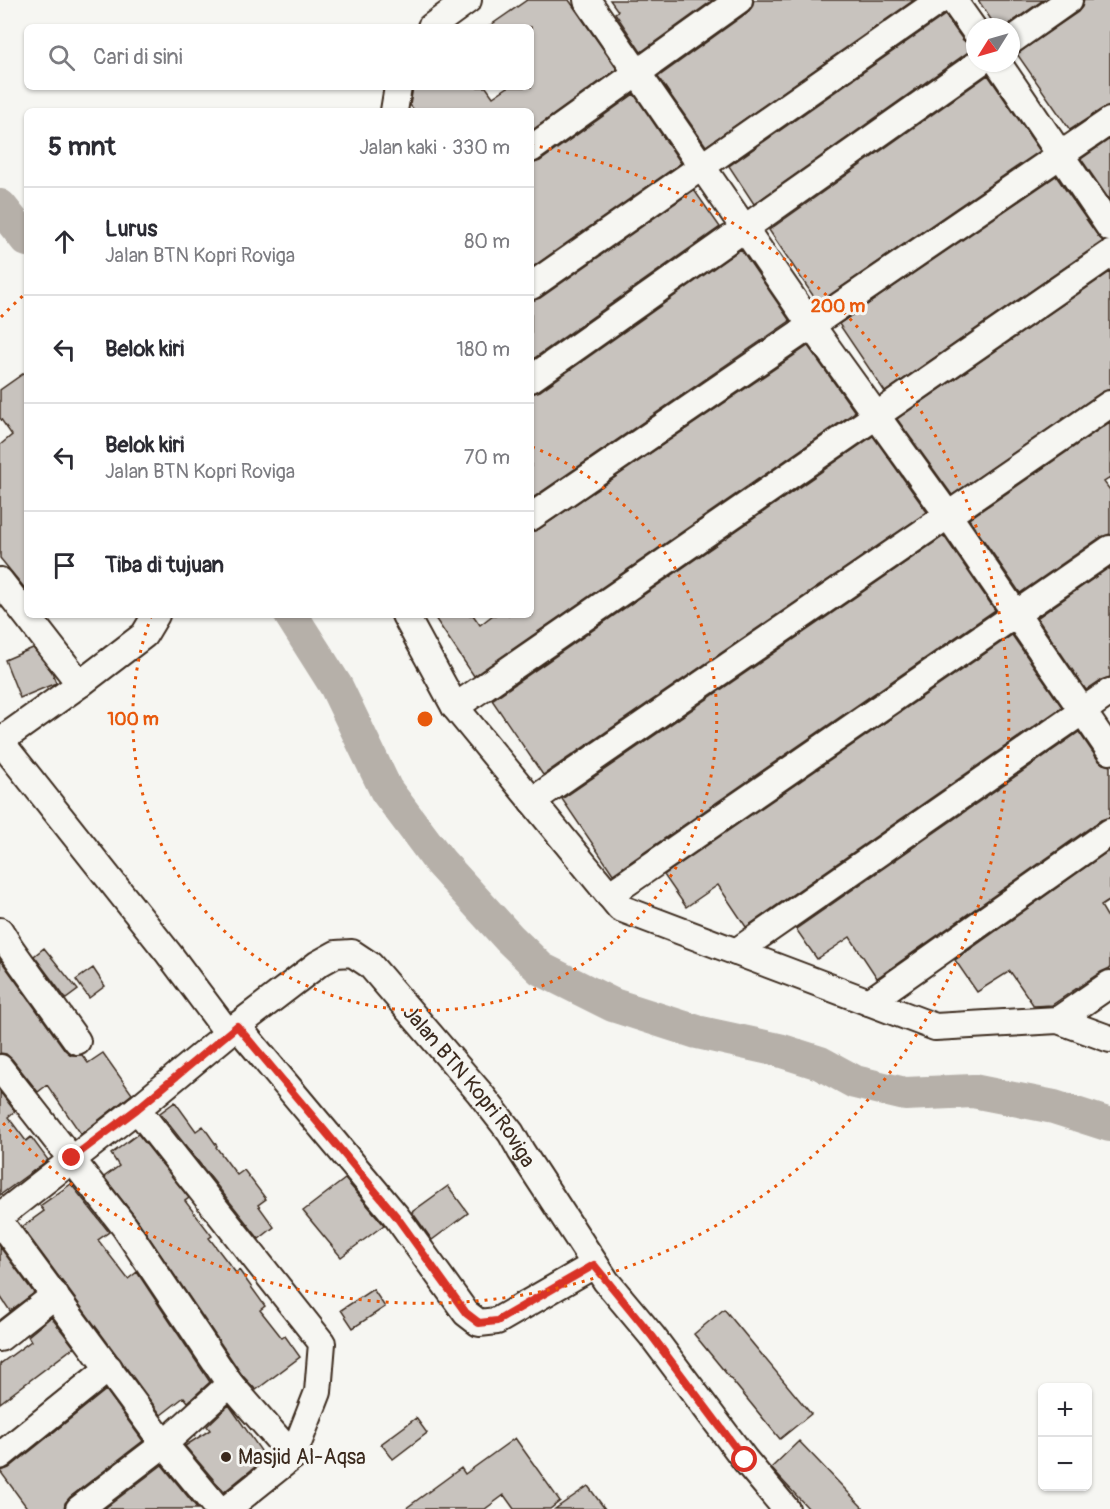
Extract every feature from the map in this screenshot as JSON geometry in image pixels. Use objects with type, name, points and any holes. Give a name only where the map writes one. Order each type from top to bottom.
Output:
[{"type":"street","points":[[435,24],[468,0]]},
{"type":"street","points":[[587,0],[811,325],[948,515],[1110,751]]},
{"type":"street","points":[[534,147],[739,0]]},
{"type":"street","points":[[534,284],[940,0]]},
{"type":"street","points":[[953,0],[966,18]]},
{"type":"street","points":[[1020,34],[1069,0]]},
{"type":"street","points":[[534,377],[966,72]]},
{"type":"street","points":[[1004,72],[1110,228]]},
{"type":"street","points":[[394,108],[398,90]]},
{"type":"street","points":[[534,515],[1110,121]]},
{"type":"street","points":[[455,707],[1110,254]]},
{"type":"street","points":[[532,801],[1110,404]]},
{"type":"street","points":[[609,895],[1110,549]]},
{"type":"street","points":[[0,581],[24,612]]},
{"type":"street","points":[[29,618],[80,684]]},
{"type":"street","points":[[154,618],[144,635],[0,741],[169,954],[396,1216],[466,1313],[479,1323],[497,1321],[594,1265]]},
{"type":"street","points":[[407,618],[455,707],[620,909],[935,1027],[1058,1020],[1110,1039]]},
{"type":"street","points":[[736,952],[1110,692]]},
{"type":"street","points":[[868,1002],[1110,832]]},
{"type":"street","points":[[0,931],[77,1041]]},
{"type":"street","name":"Jalan BTN Kopri Roviga","points":[[0,1216],[137,1109],[232,1029],[318,964],[336,954],[352,953],[370,965],[505,1124],[594,1265],[652,1336],[745,1460],[786,1509]]},
{"type":"street","points":[[1058,1020],[1110,984]]},
{"type":"street","points":[[0,1068],[124,1226],[230,1384],[293,1456]]},
{"type":"street","points":[[137,1109],[322,1343],[318,1392],[293,1456],[227,1509]]},
{"type":"street","points":[[0,1222],[164,1444],[218,1509]]},
{"type":"street","points":[[0,1338],[55,1294]]},
{"type":"street","points":[[0,1456],[109,1368]]},
{"type":"street","points":[[79,1509],[164,1444],[230,1384]]},
{"type":"building","points":[[527,0],[569,0],[617,69],[534,129],[534,108],[412,108],[410,105],[412,90],[488,90],[493,97],[504,90],[534,90],[534,24],[492,24]]},
{"type":"building","points":[[610,0],[713,0],[641,52],[615,13],[618,11]]},
{"type":"building","points":[[754,0],[914,0],[706,146],[658,77],[748,12]]},
{"type":"building","points":[[978,0],[1043,0],[1018,18],[990,18]]},
{"type":"building","points":[[1084,0],[1110,0],[1110,106],[1070,130],[1020,58],[1020,52],[1082,7]]},
{"type":"building","points":[[945,15],[966,42],[966,54],[754,204],[729,166]]},
{"type":"building","points":[[988,75],[1040,151],[818,303],[769,230]]},
{"type":"building","points":[[634,94],[681,163],[534,266],[534,163]]},
{"type":"building","points":[[1110,139],[1110,201],[1081,159]]},
{"type":"building","points":[[1056,176],[1103,241],[885,392],[839,324]]},
{"type":"building","points":[[694,190],[720,227],[534,358],[534,300]]},
{"type":"building","points":[[741,249],[790,321],[534,497],[534,393]]},
{"type":"building","points":[[1110,272],[1110,389],[1102,392],[952,495],[897,419]]},
{"type":"building","points":[[808,346],[855,412],[474,676],[435,618],[475,618],[480,625],[489,618],[534,618],[534,531]]},
{"type":"building","points":[[24,373],[24,587],[0,558],[0,445],[12,435],[0,418],[0,390]]},
{"type":"building","points":[[1110,422],[1110,478],[1104,482],[1110,490],[1110,534],[1101,537],[1020,593],[969,519]]},
{"type":"building","points":[[873,436],[927,512],[543,775],[492,700]]},
{"type":"building","points":[[944,536],[995,610],[613,874],[562,799]]},
{"type":"building","points":[[1110,567],[1110,677],[1086,690],[1037,618]]},
{"type":"building","points":[[1012,635],[1062,707],[746,927],[718,885],[686,907],[664,875]]},
{"type":"building","points":[[33,648],[52,672],[56,683],[20,698],[5,660]]},
{"type":"building","points":[[1079,732],[1098,760],[1110,766],[1110,817],[1101,820],[877,978],[850,937],[817,959],[796,929]]},
{"type":"building","points":[[1110,850],[1110,900],[1101,906],[1110,921],[1110,968],[1052,1005],[1034,1006],[1010,971],[977,992],[955,960]]},
{"type":"building","points":[[44,948],[78,990],[66,999],[34,956]]},
{"type":"building","points":[[0,959],[65,1050],[71,1055],[82,1055],[88,1063],[103,1053],[132,1094],[81,1134],[47,1085],[38,1092],[12,1059],[0,1053]]},
{"type":"building","points":[[93,968],[105,986],[89,998],[76,980]]},
{"type":"building","points":[[0,1092],[15,1111],[8,1117],[26,1141],[31,1137],[48,1160],[0,1195]]},
{"type":"building","points":[[175,1102],[196,1131],[203,1126],[237,1175],[244,1170],[266,1199],[258,1205],[274,1227],[259,1239],[160,1113]]},
{"type":"building","points":[[138,1134],[189,1198],[185,1201],[212,1236],[209,1238],[236,1273],[239,1270],[265,1306],[260,1310],[282,1338],[285,1336],[300,1357],[256,1390],[242,1375],[136,1218],[104,1177],[119,1166],[111,1154]]},
{"type":"building","points":[[345,1179],[384,1225],[341,1257],[303,1211]]},
{"type":"building","points":[[71,1184],[109,1232],[98,1240],[128,1279],[137,1272],[210,1382],[188,1402],[184,1397],[161,1415],[22,1227],[44,1211],[40,1206]]},
{"type":"building","points":[[448,1186],[468,1213],[432,1240],[412,1212]]},
{"type":"building","points":[[0,1247],[34,1293],[10,1311],[0,1296]]},
{"type":"building","points":[[373,1289],[385,1307],[353,1328],[341,1310]]},
{"type":"building","points":[[724,1309],[811,1414],[780,1439],[694,1334]]},
{"type":"building","points":[[51,1317],[74,1347],[0,1403],[0,1364],[31,1341],[28,1336]]},
{"type":"building","points":[[106,1390],[143,1441],[70,1497],[64,1509],[28,1509],[0,1471],[9,1468]]},
{"type":"building","name":"Masjid Al-Aqsa","points":[[229,1405],[266,1458],[224,1492],[185,1446],[210,1430],[207,1426]]},
{"type":"building","points":[[416,1418],[427,1433],[393,1459],[381,1444]]},
{"type":"building","points":[[515,1438],[560,1501],[550,1509],[514,1509],[504,1495],[485,1509],[405,1509],[461,1468],[465,1474]]},
{"type":"building","points":[[799,1441],[864,1509],[809,1509],[771,1468]]},
{"type":"building","points":[[162,1465],[198,1509],[104,1509]]},
{"type":"building","points":[[588,1486],[605,1509],[555,1509]]},
{"type":"waterway","points":[[0,206],[24,236]]},
{"type":"waterway","points":[[293,618],[336,686],[386,790],[440,862],[509,938],[541,969],[613,1005],[697,1032],[779,1050],[820,1063],[855,1082],[905,1094],[973,1091],[1054,1107],[1110,1125]]},
{"type":"place","name":"Masjid Al-Aqsa","points":[[226,1457]]},
{"type":"route","points":[[72,1158],[137,1109],[237,1026],[396,1216],[466,1313],[479,1323],[497,1321],[594,1265],[652,1336],[745,1460]]}]
